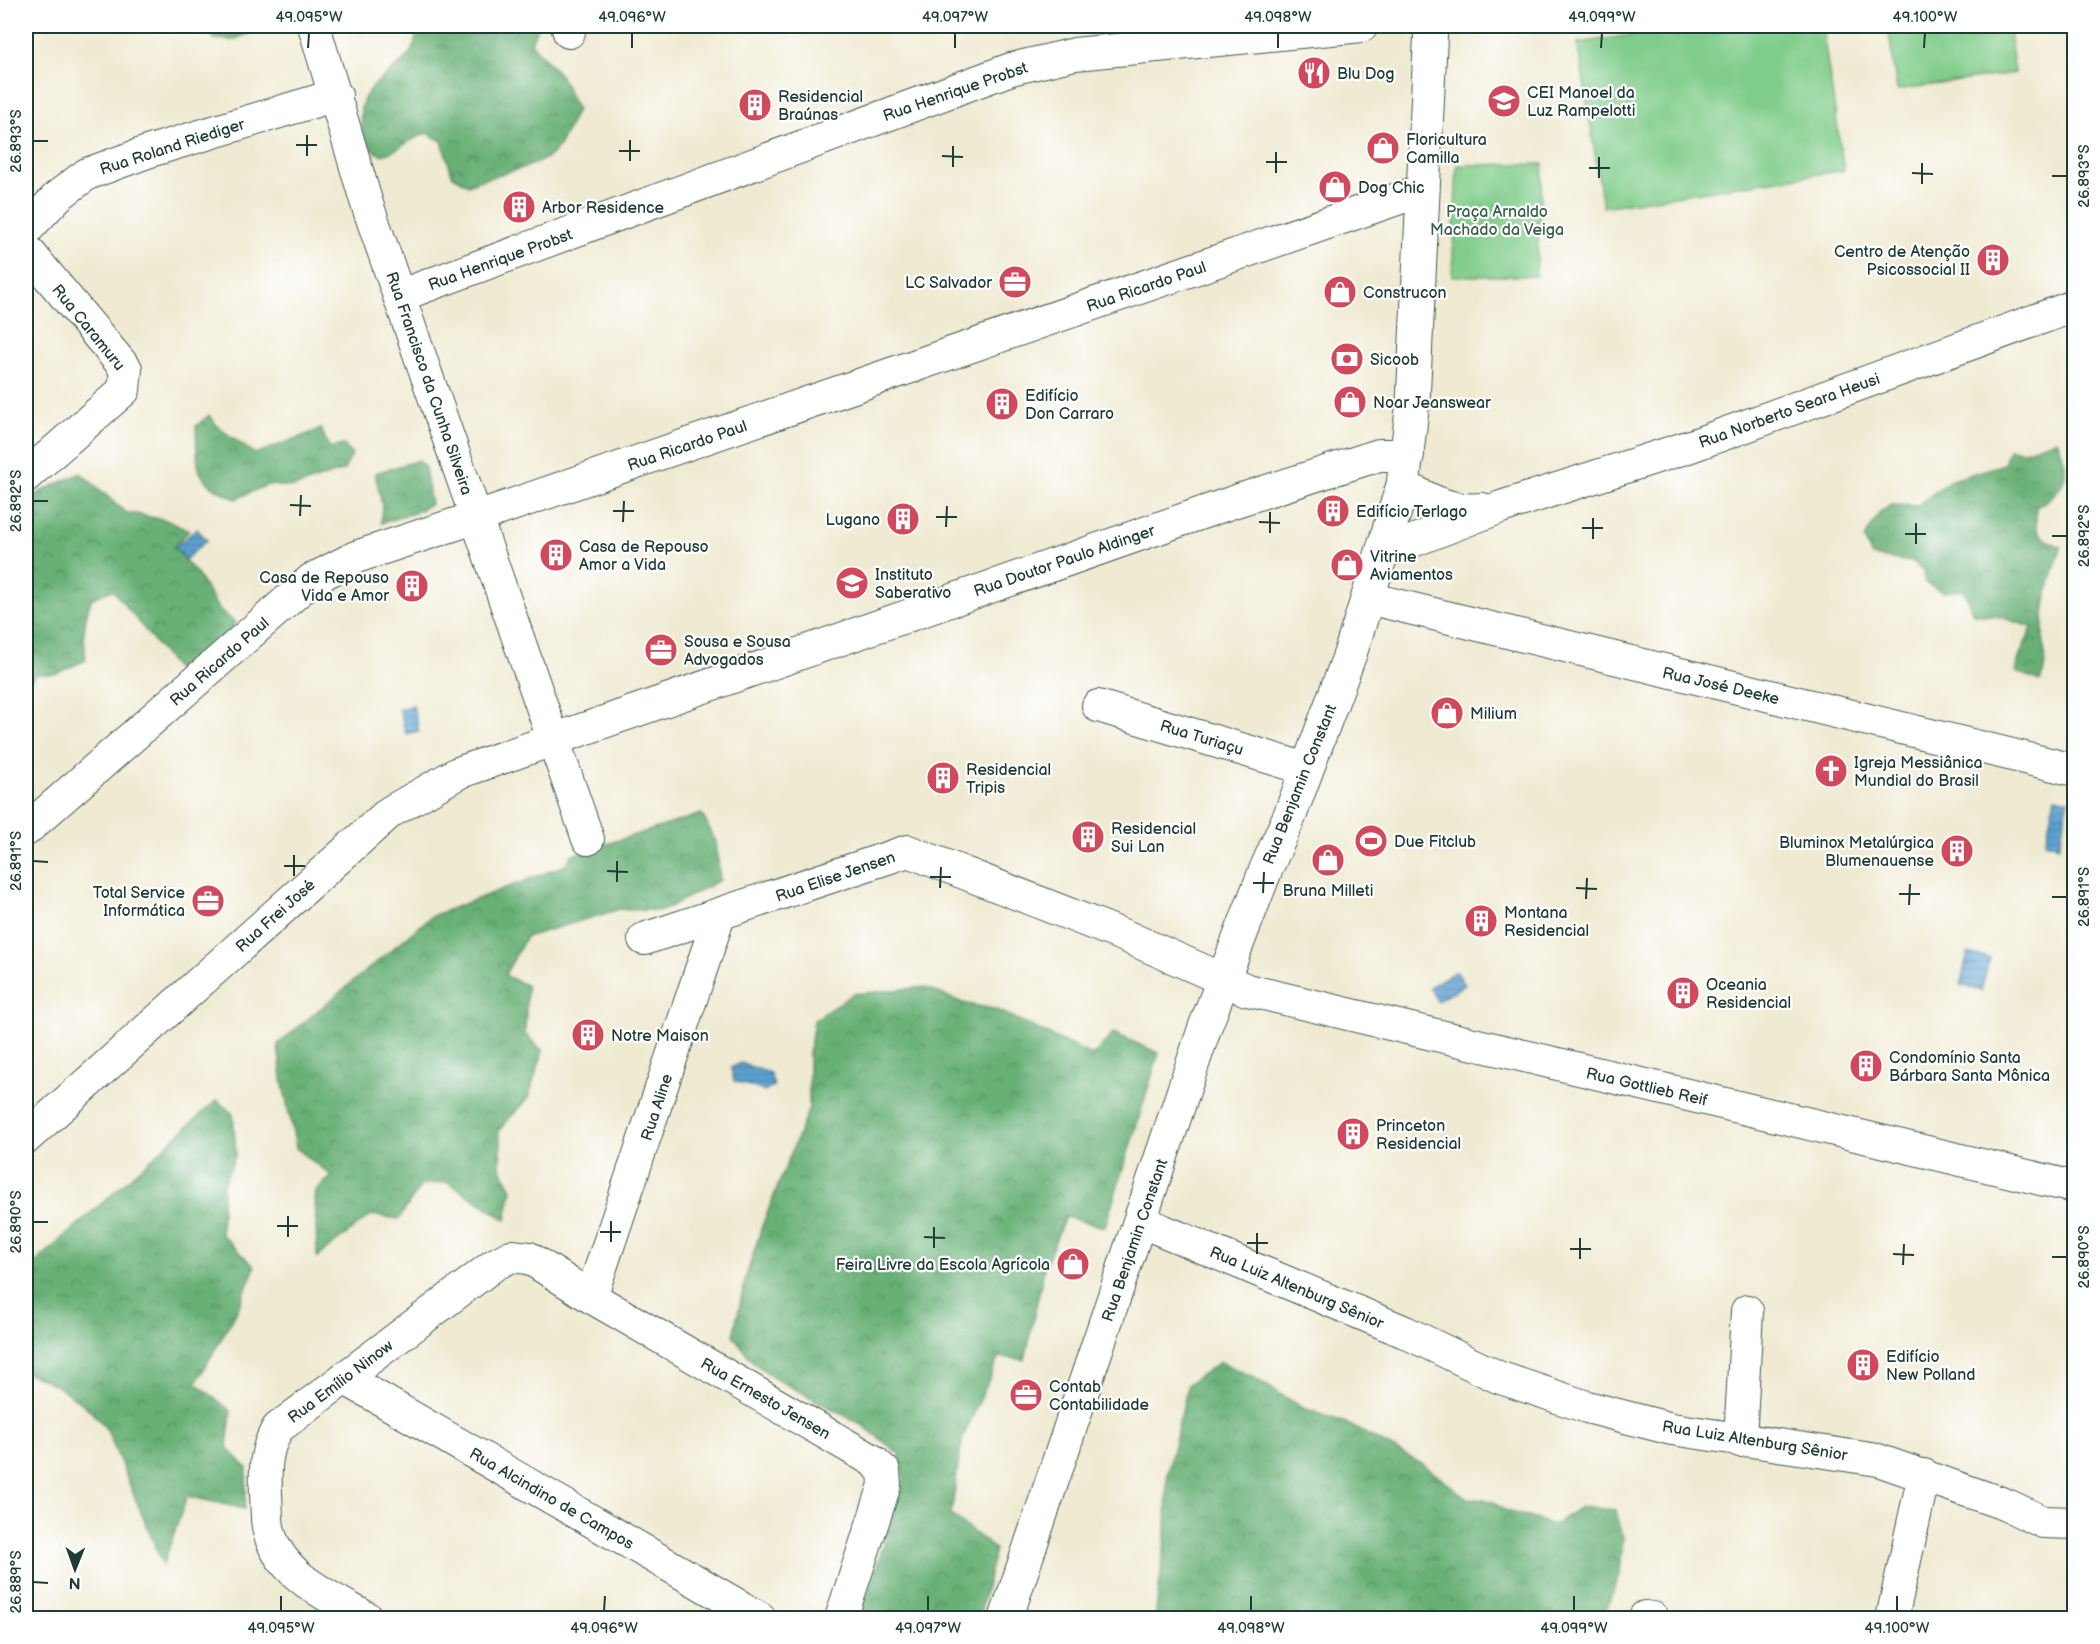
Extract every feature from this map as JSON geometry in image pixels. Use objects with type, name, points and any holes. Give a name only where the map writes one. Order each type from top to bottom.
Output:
[{"type":"main road","name":"Rua Benjamin Constant","points":[[1006,1618],[1222,978],[1306,769],[1368,598],[1384,552],[1406,470],[1431,26]]},
{"type":"street","name":"Rua Francisco da Cunha Silveira","points":[[315,26],[367,204],[588,839]]},
{"type":"street","name":"Rua Henrique Probst","points":[[399,297],[1011,69],[1075,54],[1362,26]]},
{"type":"street","name":"Rua Roland Riediger","points":[[26,230],[58,196],[87,174],[150,151],[336,95]]},
{"type":"street","name":"Rua Ricardo Paul","points":[[26,830],[311,580],[356,557],[1423,190]]},
{"type":"street","name":"Rua Caramuru","points":[[26,249],[126,369],[127,381],[124,390],[26,476]]},
{"type":"street","name":"Rua Norberto Seara Heusi","points":[[1384,552],[1501,507],[1691,446],[2074,306]]},
{"type":"street","name":"Rua Doutor Paulo Aldinger","points":[[553,738],[1239,500],[1378,455],[1406,470]]},
{"type":"street","name":"Rua Norberto Seara Heusi","points":[[1406,470],[1433,503],[1452,509],[1501,507]]},
{"type":"street","name":"Rua José Deeke","points":[[1368,598],[2074,770]]},
{"type":"street","name":"Rua Turiaçu","points":[[1098,706],[1306,769]]},
{"type":"street","name":"Rua Frei José","points":[[26,1138],[390,812],[458,773],[553,738]]},
{"type":"street","name":"Rua Elise Jensen","points":[[644,939],[719,916],[908,851],[1125,936],[1222,978]]},
{"type":"street","name":"Rua Aline","points":[[591,1297],[719,916]]},
{"type":"street","name":"Rua Gottlieb Reif","points":[[1222,978],[1247,990],[1293,1002],[2074,1187]]},
{"type":"street","name":"Rua Luiz Altenburg Sênior","points":[[1140,1221],[1405,1332],[1498,1377],[1587,1407],[1672,1429],[1740,1441],[1817,1449],[1878,1460],[2007,1505],[2043,1522],[2074,1524]]},
{"type":"street","name":"Rua Ernesto Jensen","points":[[511,1256],[529,1258],[591,1297],[872,1460],[884,1471],[885,1485],[841,1618]]},
{"type":"street","name":"Rua Emílio Ninow","points":[[367,1618],[308,1584],[281,1559],[268,1528],[266,1486],[268,1444],[278,1428],[494,1264],[511,1256]]},
{"type":"street","points":[[1740,1441],[1747,1311]]},
{"type":"street","name":"Rua Alcindino de Campos","points":[[344,1378],[760,1618]]},
{"type":"street","points":[[1892,1618],[1924,1475]]},
{"type":"green space","points":[[208,26],[266,26],[233,40],[214,39]]},
{"type":"green space","points":[[415,26],[538,26],[531,43],[561,76],[577,110],[555,151],[527,167],[468,185],[452,175],[442,141],[427,133],[414,138],[394,151],[381,155],[366,146],[361,122],[361,108],[366,96],[374,86],[411,51],[416,40]]},
{"type":"green space","points":[[1693,26],[1822,26],[1844,170],[1603,207],[1578,43]]},
{"type":"green space","points":[[1888,26],[2008,26],[2015,73],[1897,90]]},
{"type":"green space","name":"Praça Arnaldo Machado da Veiga","points":[[1543,164],[1536,276],[1452,276],[1457,165]]},
{"type":"green space","points":[[209,415],[218,427],[255,454],[321,429],[329,447],[344,445],[352,455],[344,470],[295,487],[267,485],[236,499],[211,486],[200,472],[196,426]]},
{"type":"green space","points":[[2057,440],[2065,462],[2064,479],[2055,494],[2036,507],[2036,523],[2039,533],[2061,547],[2045,609],[2043,630],[2045,662],[2040,681],[2016,672],[2032,627],[1996,616],[1973,614],[1964,590],[1943,592],[1925,583],[1924,571],[1913,562],[1872,556],[1864,539],[1880,512],[1892,505],[1917,506],[1949,481],[2004,464],[2009,449],[2023,451]]},
{"type":"green space","points":[[419,460],[425,467],[431,504],[414,513],[381,523],[382,505],[375,473]]},
{"type":"green space","points":[[81,473],[125,512],[166,520],[189,531],[173,547],[197,574],[219,610],[236,623],[220,642],[180,674],[113,590],[92,598],[84,628],[86,660],[55,674],[35,674],[26,686],[26,502],[40,492]]},
{"type":"green space","points":[[702,814],[716,842],[720,880],[662,911],[620,909],[526,937],[505,975],[527,986],[525,1034],[543,1051],[528,1098],[498,1131],[501,1145],[500,1167],[512,1189],[506,1220],[448,1182],[421,1185],[399,1219],[371,1215],[317,1257],[315,1191],[332,1176],[296,1148],[282,1079],[278,1044],[432,916],[566,865],[572,855]]},
{"type":"green space","points":[[924,987],[963,1003],[998,1010],[1093,1056],[1113,1033],[1159,1053],[1105,1227],[1065,1217],[1044,1268],[1025,1360],[999,1357],[962,1440],[951,1515],[995,1549],[979,1618],[860,1618],[904,1479],[899,1454],[861,1424],[774,1378],[753,1362],[733,1335],[746,1277],[762,1226],[809,1108],[809,1053],[814,1020],[853,994]]},
{"type":"green space","points":[[217,1100],[233,1114],[236,1154],[223,1185],[221,1234],[255,1267],[236,1313],[196,1383],[231,1411],[227,1447],[247,1468],[245,1509],[187,1496],[163,1565],[107,1430],[82,1403],[71,1395],[26,1373],[26,1271]]},
{"type":"green space","points":[[1220,1362],[1253,1377],[1303,1408],[1346,1423],[1422,1464],[1467,1498],[1492,1501],[1504,1510],[1554,1525],[1580,1507],[1616,1510],[1623,1537],[1620,1575],[1602,1618],[1155,1618],[1166,1533],[1167,1475],[1188,1384]]},
{"type":"water","points":[[197,529],[207,540],[186,559],[175,547]]},
{"type":"water","points":[[413,705],[419,731],[406,734],[399,709]]},
{"type":"water","points":[[2055,797],[2069,800],[2059,846],[2045,842]]},
{"type":"water","points":[[1968,953],[1990,958],[1981,991],[1960,985]]},
{"type":"water","points":[[1456,971],[1465,985],[1437,1001],[1429,987]]},
{"type":"water","points":[[741,1063],[770,1073],[774,1086],[764,1091],[734,1081],[731,1068]]},
{"type":"place","name":"Blu Dog","points":[[1314,73]]},
{"type":"place","name":"CEI Manoel da Luz Rampelotti","points":[[1504,101]]},
{"type":"place","name":"Residencial Braúnas","points":[[755,105]]},
{"type":"place","name":"Floricultura Camilla","points":[[1383,148]]},
{"type":"place","name":"Dog Chic","points":[[1335,187]]},
{"type":"place","name":"Arbor Residence","points":[[519,207]]},
{"type":"place","name":"Centro de Atenção Psicossocial II","points":[[1993,260]]},
{"type":"place","name":"LC Salvador","points":[[1015,282]]},
{"type":"place","name":"Construcon","points":[[1340,292]]},
{"type":"place","name":"Sicoob","points":[[1347,359]]},
{"type":"place","name":"Noar Jeanswear","points":[[1350,402]]},
{"type":"place","name":"Edifício Don Carraro","points":[[1002,404]]},
{"type":"place","name":"Edifício Terlago","points":[[1333,511]]},
{"type":"place","name":"Lugano","points":[[903,519]]},
{"type":"place","name":"Casa de Repouso Amor a Vida","points":[[556,555]]},
{"type":"place","name":"Vitrine Aviamentos","points":[[1347,565]]},
{"type":"place","name":"Instituto Saberativo","points":[[852,583]]},
{"type":"place","name":"Casa de Repouso Vida e Amor","points":[[412,586]]},
{"type":"place","name":"Sousa e Sousa Advogados","points":[[661,650]]},
{"type":"place","name":"Milium","points":[[1447,713]]},
{"type":"place","name":"Igreja Messiânica Mundial do Brasil","points":[[1831,771]]},
{"type":"place","name":"Residencial Tripis","points":[[943,778]]},
{"type":"place","name":"Residencial Sui Lan","points":[[1088,837]]},
{"type":"place","name":"Due Fitclub","points":[[1371,841]]},
{"type":"place","name":"Bluminox Metalúrgica Blumenauense","points":[[1957,851]]},
{"type":"place","name":"Bruna Milleti","points":[[1328,860]]},
{"type":"place","name":"Total Service Informática","points":[[208,901]]},
{"type":"place","name":"Montana Residencial","points":[[1481,921]]},
{"type":"place","name":"Oceania Residencial","points":[[1683,993]]},
{"type":"place","name":"Notre Maison","points":[[588,1035]]},
{"type":"place","name":"Condomínio Santa Bárbara Santa Mônica","points":[[1866,1066]]},
{"type":"place","name":"Princeton Residencial","points":[[1353,1134]]},
{"type":"place","name":"Feira Livre da Escola Agrícola","points":[[1073,1264]]},
{"type":"place","name":"Edifício New Polland","points":[[1863,1365]]},
{"type":"place","name":"Contab Contabilidade","points":[[1026,1395]]}]
